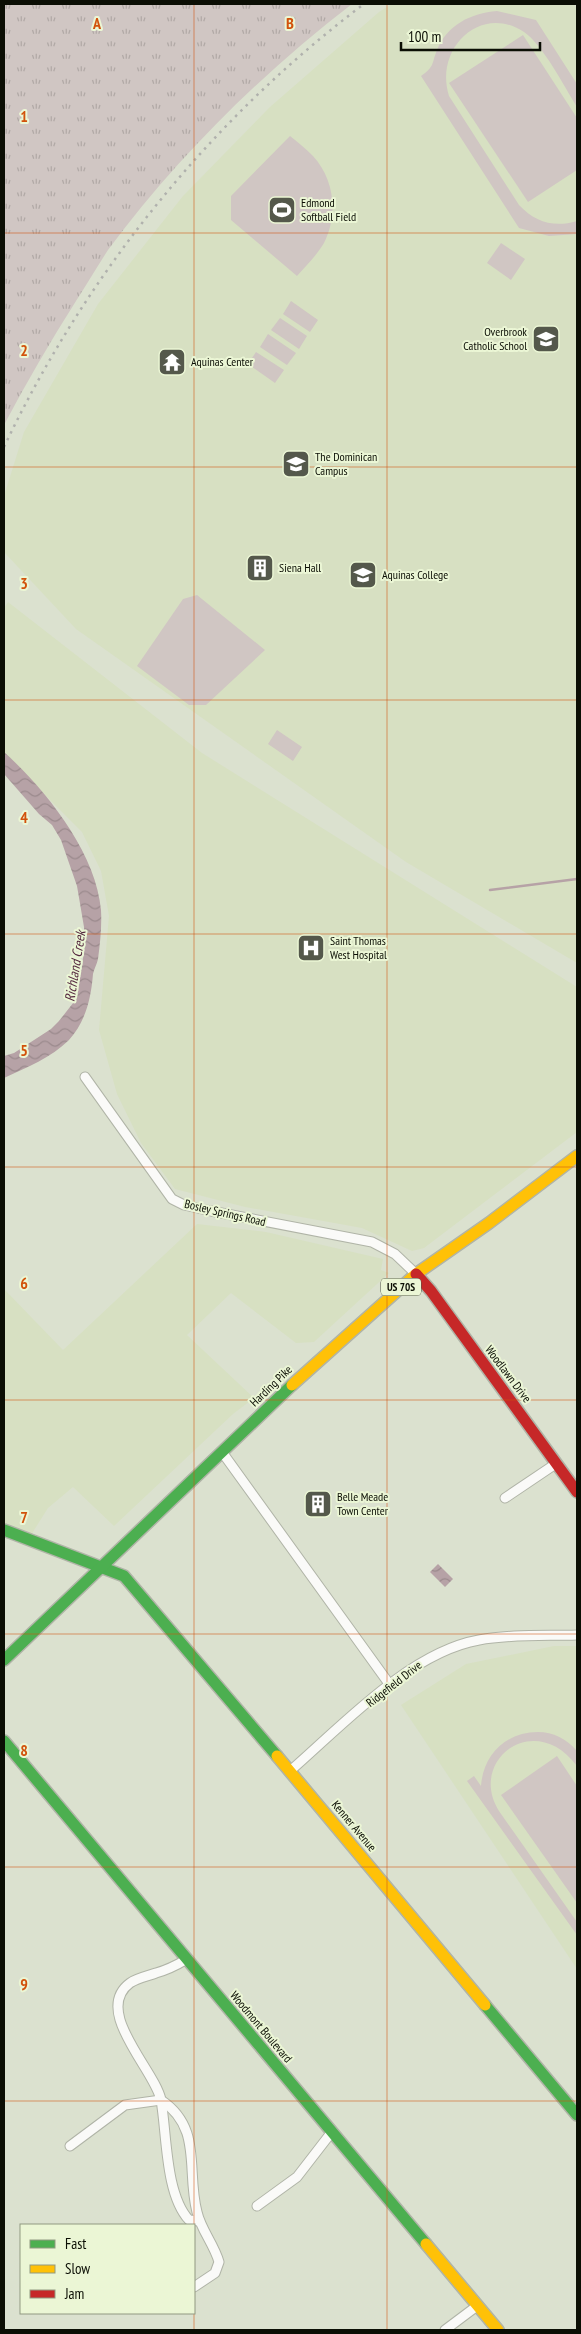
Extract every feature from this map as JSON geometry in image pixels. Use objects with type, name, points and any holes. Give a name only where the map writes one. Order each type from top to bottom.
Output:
[{"type":"main road","name":"Harding Pike","points":[[4,1660],[317,1361],[416,1274],[489,1223],[577,1156]]},
{"type":"main road","name":"Woodlawn Drive","points":[[416,1274],[431,1291],[577,1492]]},
{"type":"main road","name":"Kenner Avenue","points":[[4,1530],[124,1576],[290,1771],[577,2115]]},
{"type":"main road","points":[[4,1655],[17,1648]]},
{"type":"main road","name":"Woodmont Boulevard","points":[[4,1741],[498,2330]]},
{"type":"street","name":"Bosley Springs Road","points":[[85,1077],[172,1199],[211,1211],[372,1242],[395,1254],[416,1274]]},
{"type":"street","points":[[222,1452],[390,1684]]},
{"type":"street","points":[[505,1498],[557,1463]]},
{"type":"street","name":"Ridgefield Drive","points":[[290,1771],[390,1684],[426,1659],[465,1643],[509,1636],[577,1635]]},
{"type":"street","points":[[187,1959],[167,1969],[132,1982],[121,1994],[118,2005],[126,2035],[156,2085],[161,2100],[176,2196],[189,2220],[199,2221]]},
{"type":"street","points":[[70,2146],[125,2105],[161,2100],[173,2109],[188,2132],[194,2200],[199,2221],[217,2256],[219,2265],[210,2278],[195,2286]]},
{"type":"street","points":[[258,2206],[297,2177],[331,2133]]},
{"type":"street","points":[[446,2330],[477,2306]]},
{"type":"shaded area","name":"The Dominican Campus","points":[[392,4],[574,4],[577,9],[577,963],[406,862],[76,629],[4,552],[4,496],[24,432],[98,304],[183,196],[270,107],[379,12]]},
{"type":"shaded area","name":"Saint Thomas West Hospital","points":[[8,602],[202,753],[577,987],[577,1132],[424,1248],[412,1251],[362,1228],[245,1207],[175,1189],[141,1143],[117,1094],[99,1030],[109,916],[101,871],[82,832],[4,754],[4,608]]},
{"type":"shaded area","points":[[197,1224],[266,1232],[383,1259],[381,1270],[389,1273],[314,1342],[296,1343],[231,1293],[187,1335],[254,1398],[233,1414],[114,1526],[73,1487],[48,1508],[31,1535],[4,1524],[4,1289],[63,1350]]},
{"type":"shaded area","points":[[554,1646],[577,1646],[577,1969],[401,1705],[466,1664]]},
{"type":"green space","points":[[4,4],[352,4],[253,88],[162,182],[108,250],[66,316],[4,425]]},
{"type":"green space","points":[[497,11],[536,20],[577,84],[577,107],[553,66],[538,46],[524,32],[508,24],[492,23],[477,27],[464,36],[455,47],[448,62],[446,79],[449,96],[519,205],[532,216],[545,222],[560,224],[577,221],[577,234],[549,236],[519,228],[421,76],[431,67],[441,41],[454,27],[478,14]]},
{"type":"green space","points":[[523,35],[577,118],[577,170],[528,202],[449,83]]},
{"type":"green space","name":"Edmond Softball Field","points":[[290,136],[310,153],[320,165],[330,187],[332,198],[331,221],[324,243],[297,276],[231,220],[231,196]]},
{"type":"green space","points":[[501,243],[525,259],[511,280],[487,263]]},
{"type":"green space","points":[[291,301],[318,320],[310,332],[283,314]]},
{"type":"green space","points":[[280,318],[307,336],[299,349],[271,330]]},
{"type":"green space","points":[[268,334],[296,353],[287,365],[260,347]]},
{"type":"green space","points":[[256,352],[284,370],[275,383],[248,364]]},
{"type":"green space","points":[[197,595],[265,650],[206,705],[189,705],[137,666],[183,599]]},
{"type":"green space","points":[[277,730],[302,747],[293,761],[268,744]]},
{"type":"green space","points":[[538,1732],[554,1735],[569,1743],[577,1751],[577,1766],[560,1749],[543,1742],[525,1742],[510,1748],[499,1759],[492,1774],[491,1792],[499,1811],[577,1922],[577,1935],[467,1781],[474,1776],[481,1786],[486,1764],[498,1747],[516,1736]]},
{"type":"green space","points":[[557,1756],[577,1786],[577,1903],[501,1795]]},
{"type":"water","points":[[4,752],[36,784],[66,823],[79,844],[90,866],[97,888],[101,910],[101,935],[89,1000],[84,1017],[75,1033],[54,1052],[4,1078],[4,1056],[14,1053],[51,1029],[77,998],[85,945],[77,886],[61,840],[52,825],[39,814],[4,774]]},
{"type":"water","points":[[438,1564],[453,1579],[445,1587],[430,1572]]},
{"type":"waterway","points":[[490,890],[577,879]]},
{"type":"railway","points":[[4,447],[37,383],[73,321],[114,261],[157,204],[204,149],[255,97],[308,49],[364,4]]},
{"type":"traffic: fast","points":[[4,1660],[292,1385]]},
{"type":"traffic: fast","points":[[4,1530],[124,1576],[277,1756]]},
{"type":"traffic: fast","points":[[4,1741],[426,2244]]},
{"type":"traffic: fast","points":[[485,2005],[577,2115]]},
{"type":"traffic: slow","points":[[292,1385],[416,1274],[489,1223],[577,1156]]},
{"type":"traffic: slow","points":[[277,1756],[485,2005]]},
{"type":"traffic: slow","points":[[426,2244],[498,2330]]},
{"type":"traffic: jam","points":[[416,1274],[431,1291],[577,1492]]},
{"type":"place","name":"Edmond Softball Field","points":[[282,210]]},
{"type":"place","name":"Overbrook Catholic School","points":[[546,339]]},
{"type":"place","name":"Aquinas Center","points":[[172,362]]},
{"type":"place","name":"The Dominican Campus","points":[[296,464]]},
{"type":"place","name":"Siena Hall","points":[[260,568]]},
{"type":"place","name":"Aquinas College","points":[[363,575]]},
{"type":"place","name":"Saint Thomas West Hospital","points":[[311,948]]},
{"type":"place","name":"Belle Meade Town Center","points":[[318,1504]]},
{"type":"water label","name":"Richland Creek","points":[[75,966]]}]
